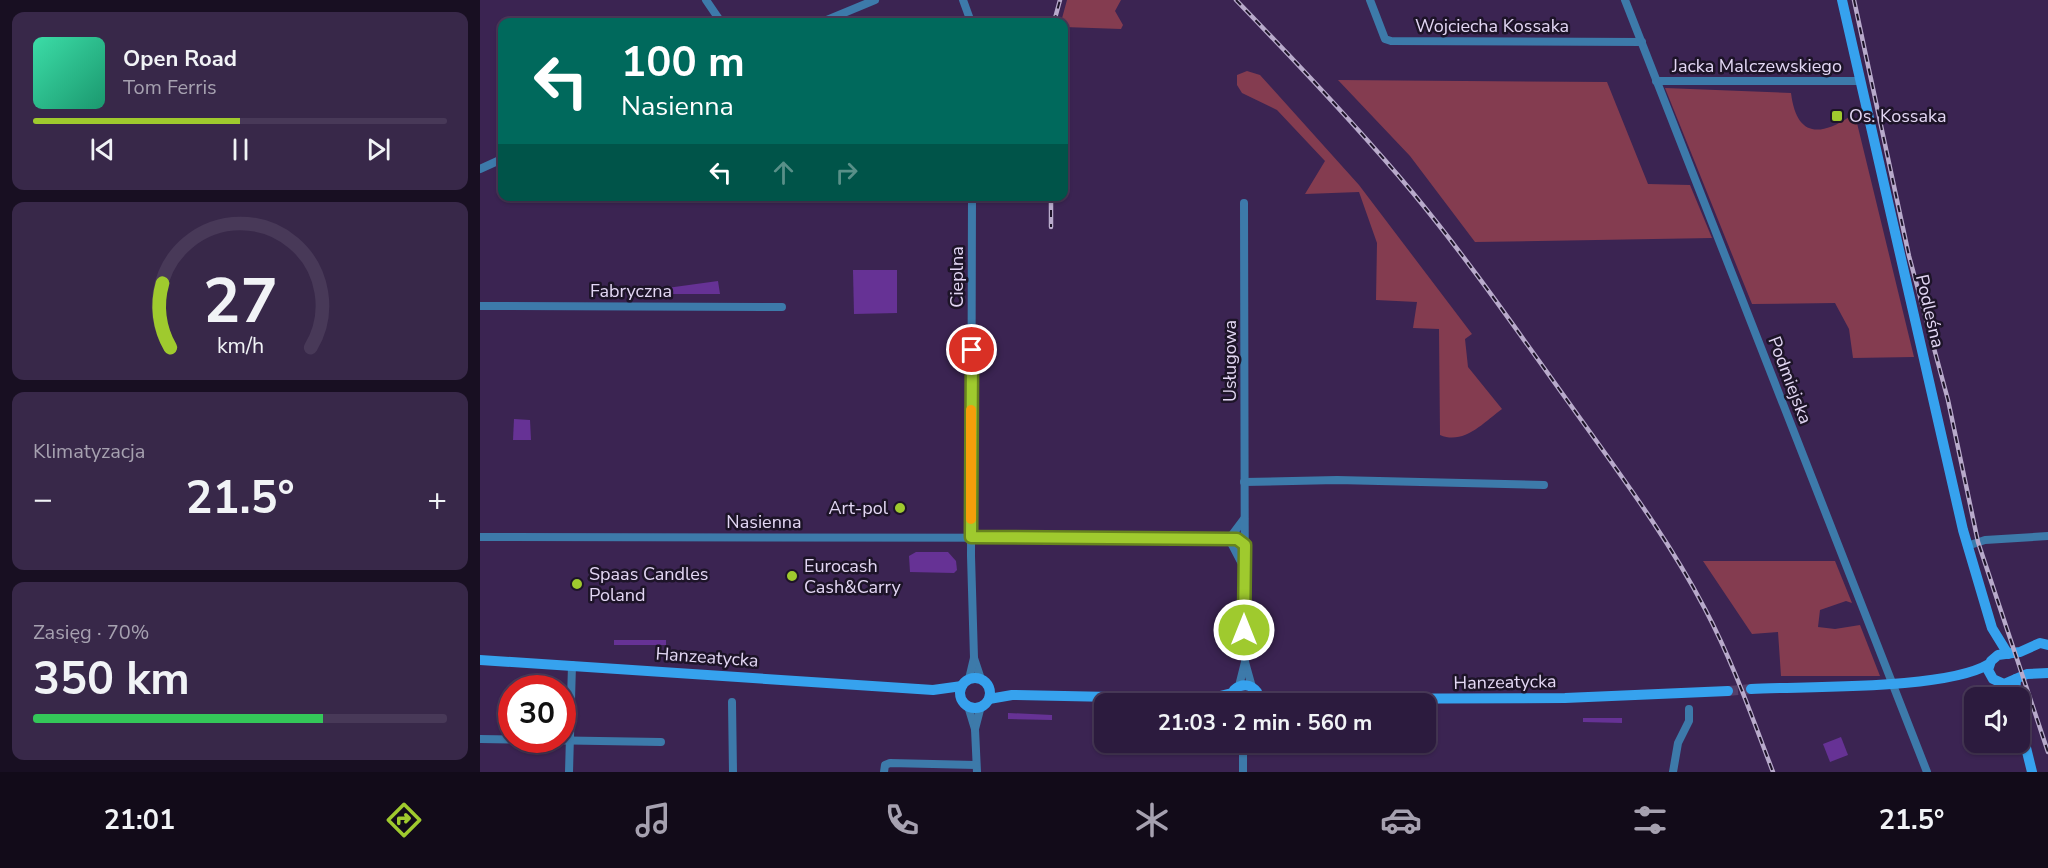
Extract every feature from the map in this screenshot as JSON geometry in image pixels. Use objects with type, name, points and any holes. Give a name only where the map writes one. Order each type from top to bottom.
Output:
[{"type":"street","points":[[706,0],[718,18]]},
{"type":"street","points":[[832,18],[875,0]]},
{"type":"street","points":[[963,0],[970,18]]},
{"type":"street","name":"Wojciecha Kossaka","points":[[1370,0],[1385,39],[1391,41],[1642,42]]},
{"type":"street","name":"Podmiejska","points":[[1624,0],[1927,772]]},
{"type":"street","name":"Podleśna","points":[[1842,0],[1858,81],[1967,546],[1992,628],[2008,654]]},
{"type":"street","name":"Jacka Malczewskiego","points":[[1656,81],[1858,81]]},
{"type":"street","points":[[480,169],[498,161]]},
{"type":"street","name":"Cieplna","points":[[972,201],[971,537],[974,658]]},
{"type":"street","name":"Usługowa","points":[[1244,203],[1245,662],[1256,693]]},
{"type":"street","name":"Fabryczna","points":[[480,306],[782,307]]},
{"type":"street","points":[[1244,482],[1337,480],[1544,484]]},
{"type":"street","points":[[1229,539],[1244,519]]},
{"type":"street","points":[[1967,546],[1985,540],[2048,536]]},
{"type":"street","name":"Nasienna","points":[[480,537],[1229,539]]},
{"type":"street","points":[[1229,539],[1237,539],[1245,545]]},
{"type":"street","name":"Usługowa","points":[[1229,539],[1244,568]]},
{"type":"street","name":"Podleśna","points":[[1992,628],[1989,674],[1997,681]]},
{"type":"street","points":[[1750,689],[1892,683],[1961,674],[1991,661],[1998,655],[2020,652],[2040,644],[2048,645]]},
{"type":"street","points":[[974,658],[981,679],[989,688],[1012,695],[1094,697]]},
{"type":"street","points":[[884,772],[885,765],[890,763],[976,768],[975,729],[965,702],[965,682],[974,658]]},
{"type":"street","name":"Hanzeatycka","points":[[480,660],[933,690],[965,702],[985,703]]},
{"type":"street","name":"Usługowa","points":[[1234,693],[1245,662]]},
{"type":"street","points":[[572,665],[572,675]]},
{"type":"street","points":[[1961,674],[1997,681],[2027,674],[2048,673]]},
{"type":"street","points":[[2016,678],[2016,687]]},
{"type":"street","name":"Hanzeatycka","points":[[933,690],[981,679]]},
{"type":"street","points":[[1997,681],[2001,687]]},
{"type":"street","points":[[975,729],[989,688]]},
{"type":"street","name":"Hanzeatycka","points":[[1436,698],[1565,698],[1728,691]]},
{"type":"street","points":[[985,703],[1012,695]]},
{"type":"street","points":[[732,702],[733,772]]},
{"type":"street","points":[[1673,772],[1678,743],[1689,721],[1689,709]]},
{"type":"street","points":[[480,740],[498,740]]},
{"type":"street","points":[[576,740],[661,742]]},
{"type":"street","points":[[569,753],[569,772]]},
{"type":"street","points":[[1243,753],[1243,772]]},
{"type":"street","points":[[2027,753],[2032,772]]},
{"type":"shaded area","points":[[1067,0],[1121,0],[1115,11],[1123,25],[1121,29],[1068,27],[1068,18],[1062,18]]},
{"type":"shaded area","points":[[1247,71],[1260,75],[1359,185],[1472,334],[1465,339],[1468,367],[1502,409],[1473,431],[1457,437],[1440,435],[1439,329],[1413,328],[1417,302],[1376,300],[1377,243],[1359,192],[1305,194],[1325,161],[1277,110],[1242,93],[1237,85],[1237,75]]},
{"type":"shaded area","points":[[1338,80],[1607,82],[1648,184],[1690,185],[1712,238],[1475,242],[1410,156]]},
{"type":"shaded area","points":[[1665,88],[1791,93],[1798,117],[1803,124],[1817,130],[1837,124],[1849,117],[1856,119],[1914,357],[1853,358],[1849,329],[1835,303],[1752,304]]},
{"type":"shaded area","points":[[853,270],[897,270],[897,313],[854,314]]},
{"type":"shaded area","points":[[718,281],[720,294],[667,294],[667,288]]},
{"type":"shaded area","points":[[514,419],[530,420],[531,440],[513,440]]},
{"type":"shaded area","points":[[916,552],[948,552],[956,561],[957,570],[954,573],[910,572],[909,556]]},
{"type":"shaded area","points":[[1703,561],[1835,561],[1852,603],[1846,601],[1820,610],[1818,627],[1835,629],[1860,625],[1880,676],[1781,676],[1778,632],[1752,634]]},
{"type":"shaded area","points":[[614,640],[666,640],[666,645],[614,645]]},
{"type":"shaded area","points":[[1008,713],[1052,715],[1052,720],[1008,719]]},
{"type":"shaded area","points":[[1583,718],[1622,718],[1622,723],[1583,722]]},
{"type":"shaded area","points":[[1841,737],[1848,755],[1830,762],[1823,744]]},
{"type":"tunnel","points":[[1728,691],[1751,689]]},
{"type":"railway","points":[[1055,18],[1060,0]]},
{"type":"railway","points":[[1236,0],[1348,119],[1434,219],[1625,481],[1659,531],[1705,609],[1733,669],[1773,772]]},
{"type":"railway","points":[[1854,0],[1909,256],[1948,400],[1978,542],[2048,752]]},
{"type":"railway","points":[[1051,201],[1051,227]]},
{"type":"slow traffic","points":[[971,410],[971,519]]},
{"type":"place","name":"Os. Kossaka","points":[[1837,116]]},
{"type":"place","name":"Art-pol","points":[[900,508]]},
{"type":"place","name":"Eurocash Cash&Carry","points":[[792,576]]},
{"type":"place","name":"Spaas Candles Poland","points":[[577,584]]},
{"type":"route","points":[[972,350],[971,537],[1237,539],[1245,545],[1244,630]]}]
